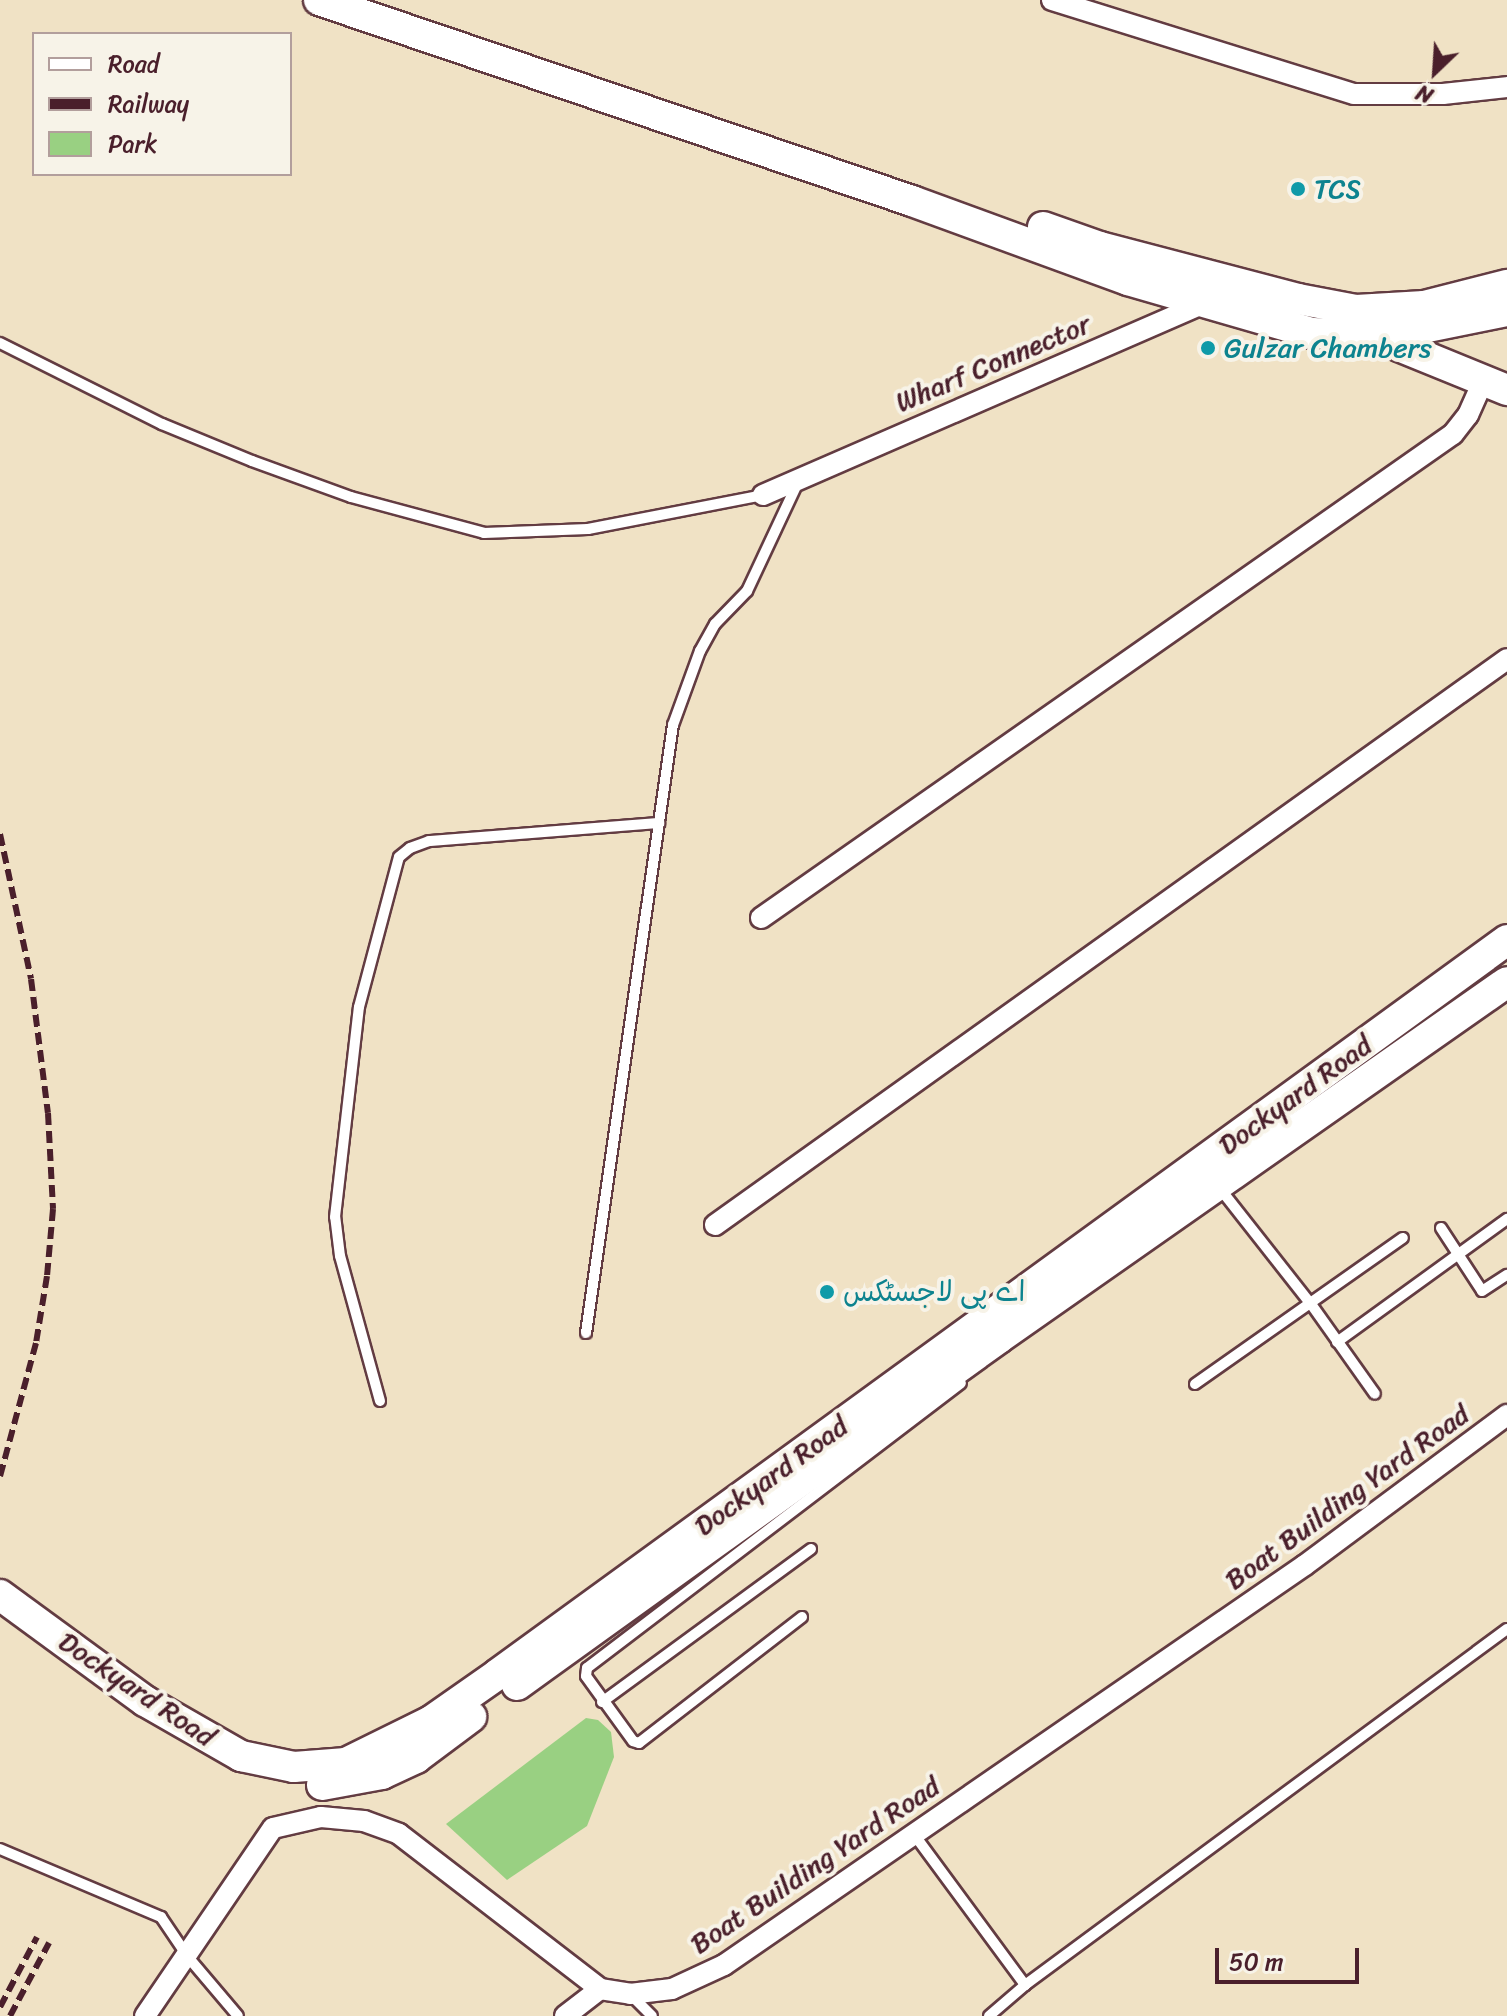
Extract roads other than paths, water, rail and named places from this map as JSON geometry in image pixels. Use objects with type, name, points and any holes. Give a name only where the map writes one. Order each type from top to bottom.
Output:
[{"type":"street","points":[[319,0],[1203,303],[1380,324],[1507,311]]},
{"type":"street","points":[[376,0],[1100,247],[1246,285],[1348,337],[1424,306],[1507,285]]},
{"type":"street","points":[[1052,0],[1354,94],[1443,94],[1507,87]]},
{"type":"street","name":"Wharf Connector","points":[[763,495],[802,475],[1246,285]]},
{"type":"street","points":[[761,918],[1453,434],[1495,386],[1380,324]]},
{"type":"street","points":[[715,1225],[1507,659]]},
{"type":"street","name":"Dockyard Road","points":[[0,1613],[138,1714],[236,1771],[297,1786],[341,1784],[382,1774],[416,1758],[998,1335],[1507,940]]},
{"type":"street","name":"Dockyard Road","points":[[0,1595],[145,1701],[241,1756],[294,1767],[346,1763],[431,1721],[1026,1318],[1507,982]]},
{"type":"street","name":"Boat Building Yard Road","points":[[145,2016],[273,1828],[321,1817],[364,1821],[399,1834],[600,1989],[630,1994],[672,1989],[724,1965],[1305,1565],[1507,1415]]},
{"type":"street","points":[[565,2016],[600,1989]]},
{"type":"lane","points":[[0,343],[162,424],[252,461],[351,497],[484,533],[588,529],[763,495]]},
{"type":"lane","points":[[586,1333],[673,725],[700,651],[715,624],[747,591],[802,475]]},
{"type":"lane","points":[[380,1401],[340,1256],[335,1217],[359,1007],[399,857],[410,848],[429,841],[659,823]]},
{"type":"lane","points":[[1217,1185],[1311,1304],[1375,1394]]},
{"type":"lane","points":[[1337,1342],[1507,1219]]},
{"type":"lane","points":[[1441,1228],[1482,1291],[1507,1275]]},
{"type":"lane","points":[[1195,1384],[1403,1238]]},
{"type":"lane","points":[[802,1617],[639,1743],[633,1741],[602,1702],[586,1676],[587,1668],[973,1374]]},
{"type":"lane","points":[[602,1702],[811,1549]]},
{"type":"lane","points":[[989,2016],[1025,1985],[1507,1629]]},
{"type":"lane","points":[[913,1833],[1025,1985]]},
{"type":"lane","points":[[0,1849],[161,1917],[188,1957],[238,2016]]},
{"type":"lane","points":[[630,1994],[652,2016]]},
{"type":"railway","points":[[0,834],[31,979],[48,1113],[53,1209],[47,1276],[36,1343],[0,1476]]},
{"type":"railway","points":[[0,2007],[37,1937]]},
{"type":"railway","points":[[10,2016],[49,1943]]},
{"type":"place","name":"TCS","points":[[1298,189]]},
{"type":"place","name":"Gulzar Chambers","points":[[1208,348]]},
{"type":"place","name":"اے پی لاجسٹکس","points":[[827,1292]]}]
